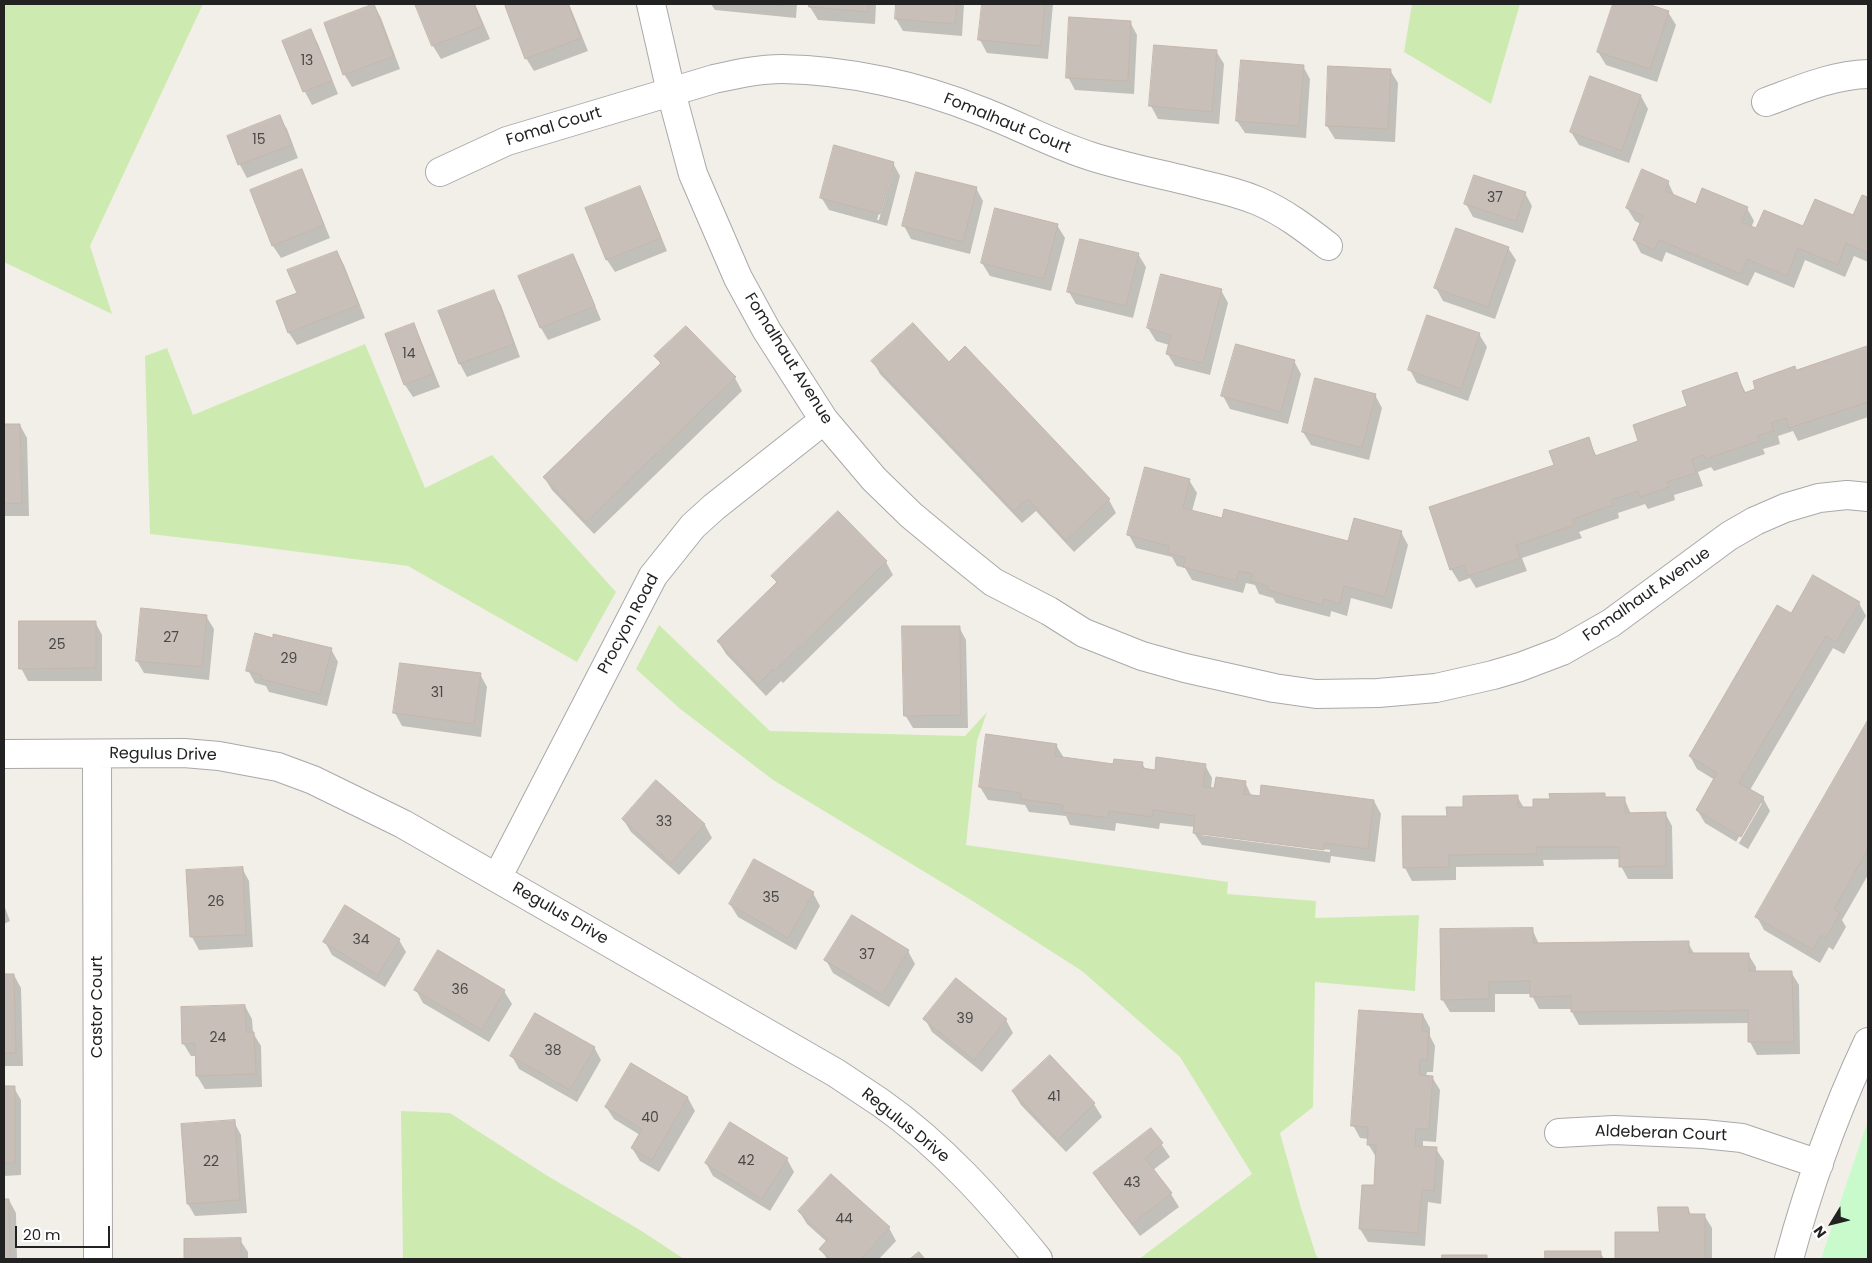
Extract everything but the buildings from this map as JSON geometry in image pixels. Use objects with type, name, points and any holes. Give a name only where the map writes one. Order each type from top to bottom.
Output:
[{"type":"street","name":"Fomalhaut Avenue","points":[[651,4],[671,92],[693,174],[738,278],[767,331],[824,420],[874,479],[911,515],[952,549],[993,582],[1049,611],[1084,633],[1142,656],[1185,668],[1254,684],[1316,694],[1378,693],[1436,688],[1493,675],[1527,665],[1562,651],[1611,624],[1729,536],[1755,521],[1785,508],[1819,498],[1847,495],[1868,497]]},
{"type":"street","name":"Fomalhaut Court","points":[[671,92],[714,79],[747,72],[782,69],[851,75],[886,82],[932,94],[981,111],[1059,146],[1092,157],[1224,190],[1258,201],[1294,220],[1328,246]]},
{"type":"street","points":[[1766,102],[1819,82],[1868,74]]},
{"type":"street","name":"Fomal Court","points":[[440,172],[507,141],[671,92]]},
{"type":"street","name":"Procyon Road","points":[[497,878],[653,576],[693,526],[714,507],[824,420]]},
{"type":"street","name":"Regulus Drive","points":[[4,754],[184,753],[219,756],[278,768],[312,780],[362,803],[497,878],[836,1073],[882,1104],[934,1146],[978,1189],[1038,1259]]},
{"type":"street","name":"Castor Court","points":[[97,754],[98,1259]]},
{"type":"street","points":[[1789,1259],[1804,1204],[1845,1093],[1868,1042]]},
{"type":"street","name":"Aldeberan Court","points":[[1560,1133],[1614,1130],[1703,1134],[1742,1138],[1819,1164]]},
{"type":"green space","points":[[4,4],[203,4],[90,246],[112,314],[4,262]]},
{"type":"green space","points":[[1412,4],[1520,4],[1491,104],[1404,52]]},
{"type":"green space","points":[[365,344],[425,488],[492,455],[616,592],[577,662],[408,566],[150,534],[145,356],[167,348],[193,415]]},
{"type":"green space","points":[[659,625],[770,731],[965,736],[987,712],[977,741],[966,845],[1228,882],[1227,894],[1316,901],[1315,918],[1419,915],[1415,991],[1315,982],[1313,1107],[1280,1133],[1301,1208],[1319,1259],[1139,1259],[1252,1174],[1180,1057],[1082,971],[971,900],[773,780],[679,708],[636,669]]},
{"type":"green space","points":[[401,1111],[450,1113],[546,1175],[640,1230],[684,1259],[403,1259]]},
{"type":"green space","points":[[1868,1123],[1868,1259],[1821,1259],[1865,1129]]}]
